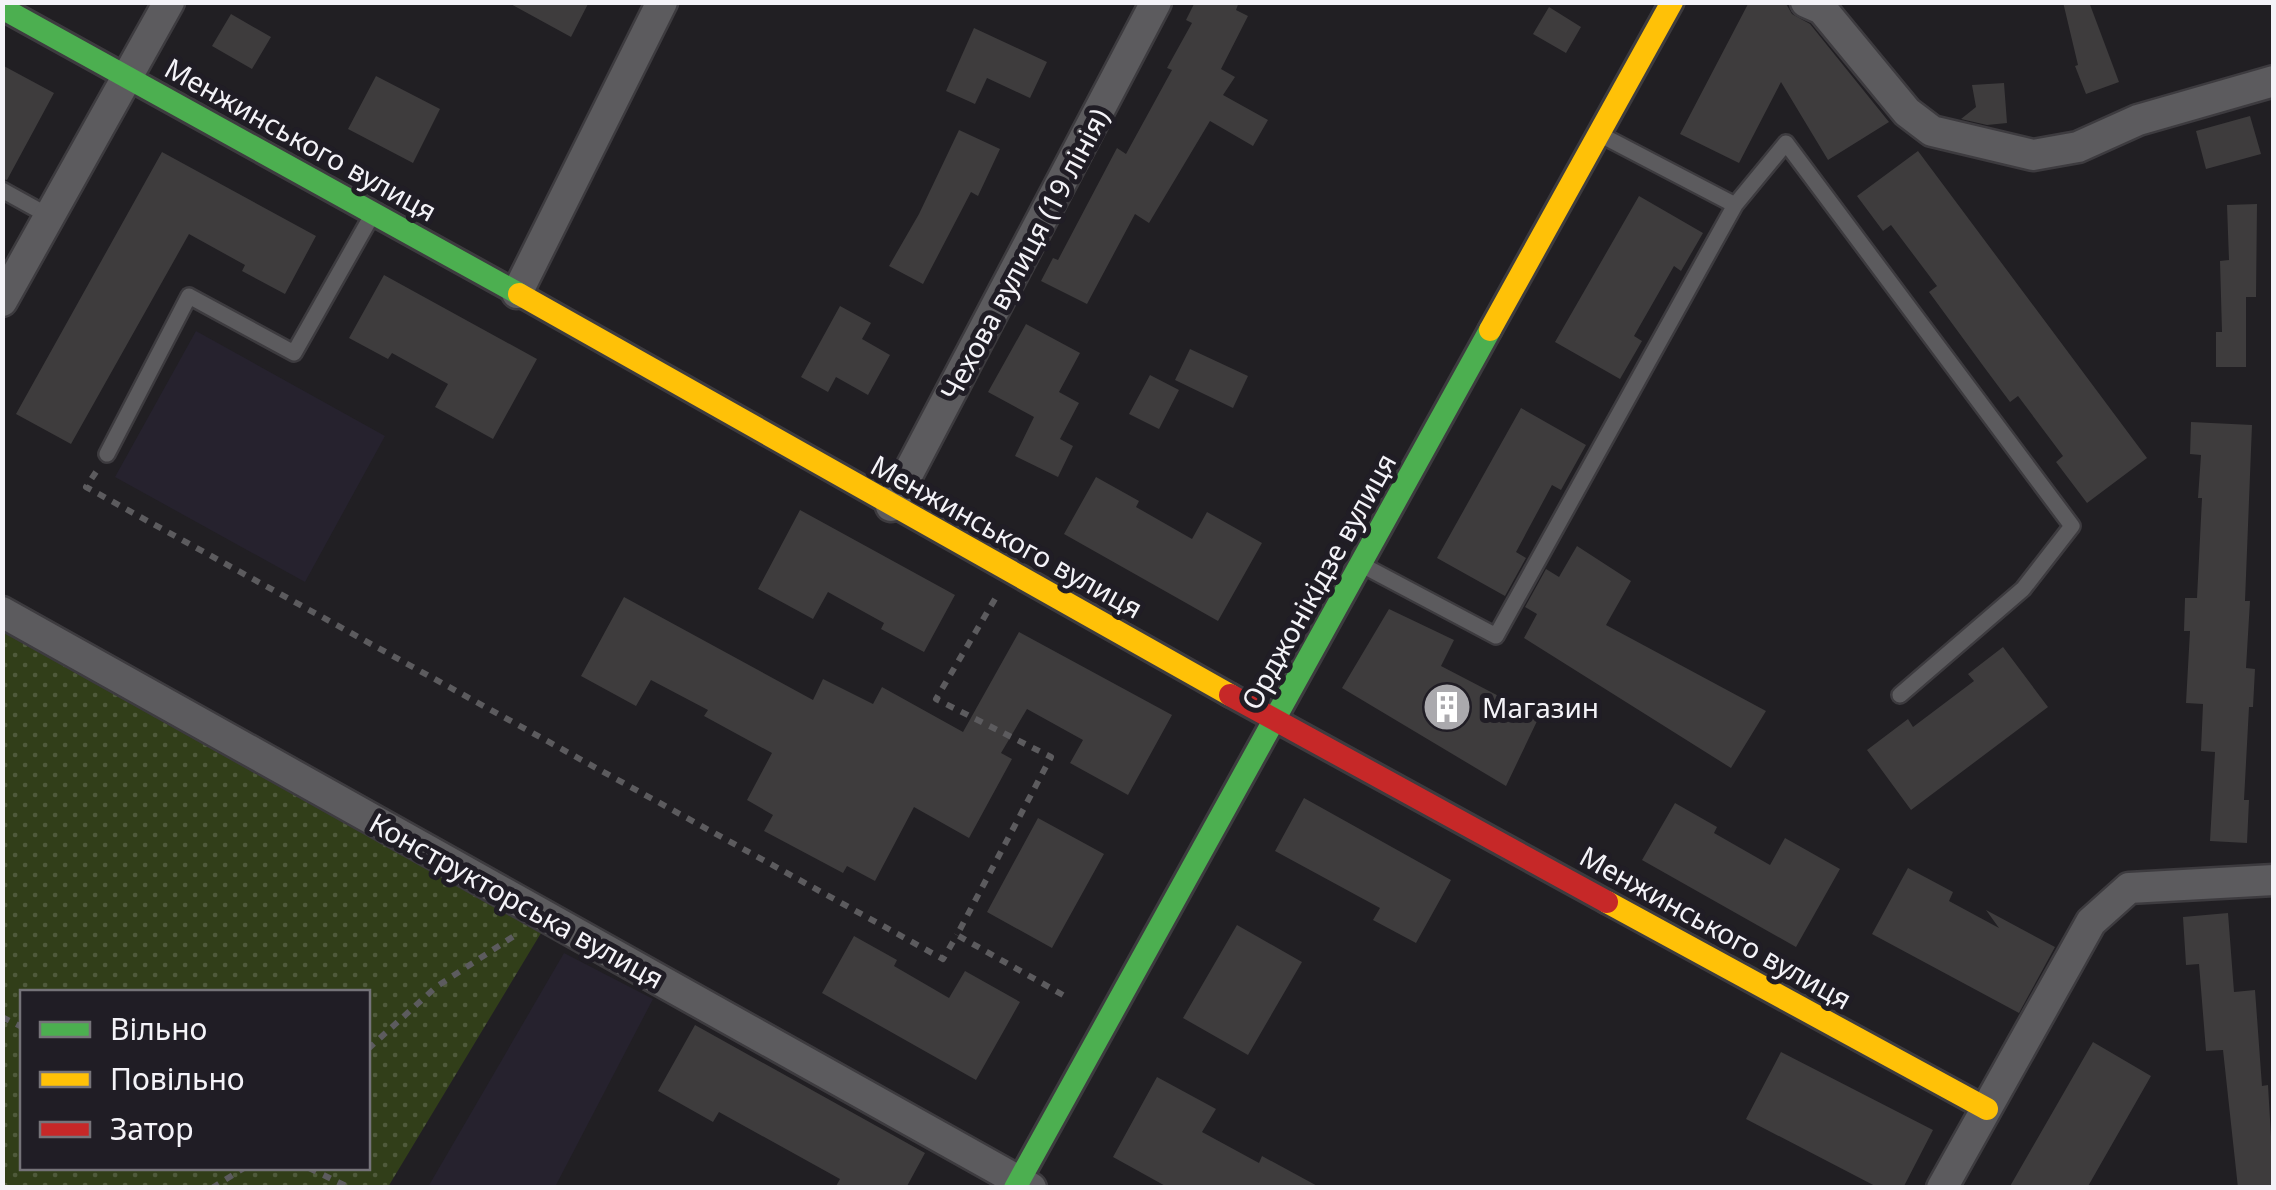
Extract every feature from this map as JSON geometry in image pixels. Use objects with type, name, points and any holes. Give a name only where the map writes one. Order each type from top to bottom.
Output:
[{"type":"street","points":[[2,301],[169,2]]},
{"type":"street","points":[[517,293],[662,2]]},
{"type":"street","name":"Чехова вулиця (19 лiнiя)","points":[[891,506],[1156,2]]},
{"type":"street","name":"Орджонікідзе вулиця","points":[[1022,1185],[1672,2]]},
{"type":"street","points":[[1806,2],[1822,9],[1907,112],[1932,131],[2033,154],[2078,146],[2138,120],[2274,81]]},
{"type":"street","name":"Менжинського вулиця","points":[[2,8],[1275,720],[1986,1109]]},
{"type":"street","name":"Конструкторська вулиця","points":[[2,612],[1022,1185]]},
{"type":"street","points":[[1942,1188],[2092,922],[2129,888],[2274,880]]},
{"type":"lane","points":[[1601,135],[1735,205]]},
{"type":"lane","points":[[1360,564],[1496,636],[1735,205],[1786,143],[2072,526],[2023,589],[1900,695]]},
{"type":"lane","points":[[2,190],[49,216]]},
{"type":"lane","points":[[107,454],[189,296],[294,354],[372,213]]},
{"type":"path","points":[[107,454],[86,487],[943,959],[1051,757],[936,699],[1010,572]]},
{"type":"path","points":[[370,1046],[436,987],[546,916]]},
{"type":"path","points":[[957,935],[1063,995]]},
{"type":"path","points":[[212,1188],[241,1170]]},
{"type":"path","points":[[313,1170],[350,1188]]},
{"type":"shaded area","points":[[196,331],[385,436],[305,582],[115,477]]},
{"type":"shaded area","points":[[564,953],[653,999],[555,1187],[428,1187]]},
{"type":"green space","points":[[3,631],[541,933],[388,1187],[3,1187]]},
{"type":"building","points":[[507,2],[589,2],[571,37]]},
{"type":"building","points":[[1195,2],[1239,2],[1236,10],[1248,16],[1221,69],[1235,77],[1223,95],[1268,120],[1253,146],[1210,121],[1149,223],[1135,214],[1087,304],[1041,281],[1053,258],[1058,260],[1117,148],[1126,154],[1172,70],[1167,68],[1192,23],[1186,20]]},
{"type":"building","points":[[1785,2],[1792,14],[1810,24],[1889,122],[1828,160],[1781,82],[1739,163],[1680,134],[1748,4]]},
{"type":"building","points":[[2063,2],[2089,2],[2119,82],[2086,94],[2075,66],[2078,65]]},
{"type":"building","points":[[1549,7],[1581,27],[1566,53],[1533,34]]},
{"type":"building","points":[[231,14],[271,37],[252,69],[212,46]]},
{"type":"building","points":[[974,28],[1047,62],[1030,98],[987,78],[975,104],[946,91]]},
{"type":"building","points":[[2,65],[54,93],[7,180],[2,179]]},
{"type":"building","points":[[376,76],[440,109],[413,163],[348,129]]},
{"type":"building","points":[[2004,83],[2007,123],[1987,125],[1961,119],[1976,107],[1972,85]]},
{"type":"building","points":[[2250,116],[2261,154],[2206,169],[2196,131]]},
{"type":"building","points":[[959,130],[1000,149],[978,196],[971,192],[923,284],[889,266]]},
{"type":"building","points":[[1918,151],[2147,458],[2087,503],[2056,462],[2063,456],[2018,396],[2010,402],[1929,292],[1937,286],[1891,225],[1883,231],[1857,196]]},
{"type":"building","points":[[162,152],[316,236],[285,294],[242,271],[245,265],[189,234],[71,444],[16,414]]},
{"type":"building","points":[[1639,196],[1703,233],[1681,271],[1674,266],[1634,336],[1642,341],[1620,379],[1555,342]]},
{"type":"building","points":[[2257,204],[2256,297],[2246,297],[2246,367],[2216,367],[2216,332],[2222,332],[2220,261],[2229,260],[2227,205]]},
{"type":"building","points":[[384,275],[537,359],[493,439],[435,407],[448,384],[392,353],[388,359],[349,338]]},
{"type":"building","points":[[840,306],[871,323],[862,339],[890,355],[868,395],[836,377],[828,392],[801,377]]},
{"type":"building","points":[[1026,324],[1080,353],[1059,392],[1079,403],[1060,439],[1073,446],[1058,477],[1015,456],[1034,417],[988,392]]},
{"type":"building","points":[[1190,349],[1248,376],[1233,408],[1175,380]]},
{"type":"building","points":[[1150,375],[1179,390],[1159,429],[1129,414]]},
{"type":"building","points":[[1521,408],[1586,445],[1561,490],[1552,485],[1516,552],[1526,558],[1505,596],[1437,558]]},
{"type":"building","points":[[2191,422],[2252,425],[2245,601],[2250,601],[2246,668],[2255,669],[2244,800],[2249,800],[2247,843],[2210,841],[2215,752],[2201,751],[2203,704],[2186,703],[2190,631],[2184,631],[2185,598],[2197,598],[2202,498],[2198,498],[2201,455],[2190,454]]},
{"type":"building","points":[[1096,477],[1139,501],[1136,507],[1192,539],[1207,512],[1262,543],[1218,621],[1064,534]]},
{"type":"building","points":[[800,510],[955,595],[924,652],[881,629],[884,623],[828,592],[813,619],[758,589]]},
{"type":"building","points":[[1577,546],[1631,581],[1606,625],[1766,711],[1731,768],[1524,638],[1537,614],[1525,607],[1546,569],[1559,577]]},
{"type":"building","points":[[624,597],[813,700],[823,679],[873,704],[882,687],[963,732],[1019,632],[1172,715],[1128,795],[1070,763],[1083,740],[1027,709],[1001,753],[1012,759],[969,838],[914,807],[875,881],[847,866],[843,873],[764,831],[773,815],[747,800],[772,753],[704,716],[708,710],[651,680],[636,706],[581,676]]},
{"type":"building","name":"Магазин","points":[[1389,609],[1454,640],[1441,666],[1539,717],[1506,786],[1342,688]]},
{"type":"building","points":[[2003,647],[2048,707],[1911,810],[1867,750],[1908,719],[1913,727],[1974,681],[1968,674]]},
{"type":"building","points":[[1304,798],[1451,880],[1416,943],[1373,920],[1380,908],[1275,851]]},
{"type":"building","points":[[1675,803],[1717,827],[1714,833],[1770,865],[1785,838],[1840,869],[1796,947],[1642,860]]},
{"type":"building","points":[[1038,818],[1104,854],[1052,948],[987,912]]},
{"type":"building","points":[[1908,868],[1953,892],[1949,901],[1999,928],[1986,910],[2055,947],[2019,1013],[1872,934]]},
{"type":"building","points":[[2228,913],[2234,992],[2255,990],[2262,1086],[2268,1085],[2274,1188],[2238,1188],[2223,1050],[2206,1051],[2199,964],[2186,965],[2183,917]]},
{"type":"building","points":[[1237,925],[1302,962],[1248,1055],[1183,1018]]},
{"type":"building","points":[[854,936],[897,960],[894,966],[949,998],[965,971],[1020,1002],[976,1080],[822,993]]},
{"type":"building","points":[[695,1025],[925,1153],[906,1188],[835,1188],[840,1179],[719,1112],[713,1122],[658,1091]]},
{"type":"building","points":[[2093,1042],[2151,1076],[2087,1188],[2009,1188]]},
{"type":"building","points":[[1781,1052],[1933,1130],[1903,1188],[1879,1188],[1746,1119]]},
{"type":"building","points":[[1157,1077],[1216,1109],[1202,1132],[1259,1163],[1262,1156],[1321,1188],[1169,1188],[1113,1157]]},
{"type":"traffic: fast","points":[[2,8],[519,294]]},
{"type":"traffic: fast","points":[[1015,1188],[1490,330]]},
{"type":"traffic: slow","points":[[1490,330],[1672,2]]},
{"type":"traffic: slow","points":[[519,294],[1230,695]]},
{"type":"traffic: slow","points":[[1607,902],[1987,1109]]},
{"type":"traffic: jam","points":[[1230,695],[1607,902]]},
{"type":"place","name":"Магазин","points":[[1447,707]]}]
